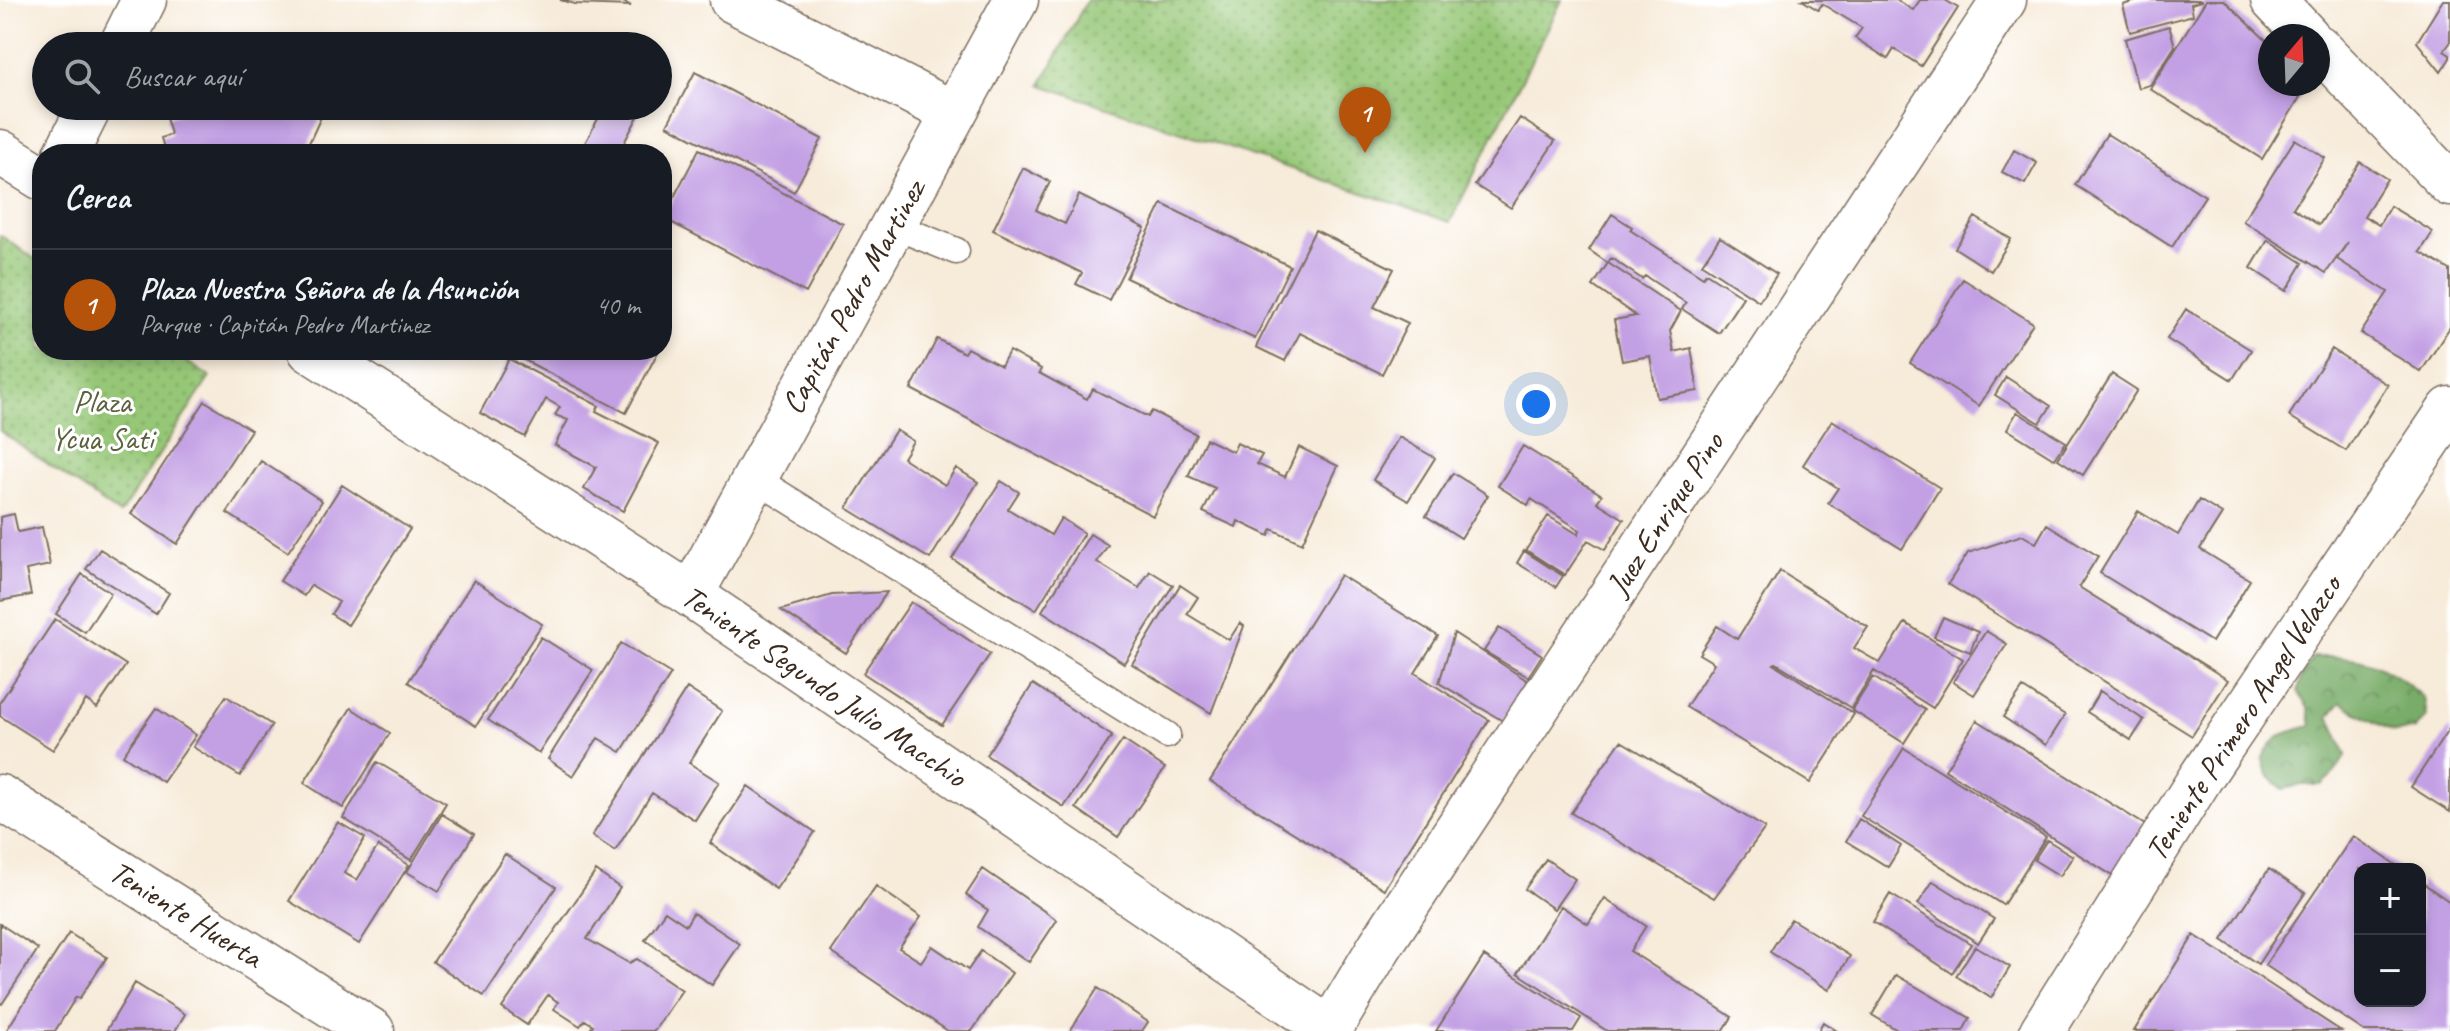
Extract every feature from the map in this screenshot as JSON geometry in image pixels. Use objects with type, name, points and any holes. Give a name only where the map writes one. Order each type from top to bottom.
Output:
[{"type":"street","points":[[128,32],[144,0]]},
{"type":"street","points":[[732,0],[953,113]]},
{"type":"street","name":"Capitán Pedro Martinez","points":[[691,595],[1016,0]]},
{"type":"street","name":"Juez Enrique Pino","points":[[1331,1030],[1380,946],[2004,0]]},
{"type":"street","points":[[2273,0],[2296,24]]},
{"type":"street","points":[[2330,59],[2450,184]]},
{"type":"street","points":[[71,144],[83,120]]},
{"type":"street","points":[[0,152],[32,172]]},
{"type":"street","name":"Teniente Segundo Julio Macchio","points":[[326,360],[691,595],[1331,1030]]},
{"type":"street","name":"Teniente Primero Angel Velazco","points":[[2042,1031],[2201,777],[2450,409]]},
{"type":"street","name":"Teniente Huerta","points":[[0,797],[372,1031]]},
{"type":"lane","points":[[892,225],[956,251]]},
{"type":"lane","points":[[754,478],[1167,735]]},
{"type":"green space","points":[[1087,0],[1562,0],[1450,222],[1041,85]]},
{"type":"green space","name":"Plaza Ycua Sati","points":[[0,235],[32,257],[32,360],[184,360],[210,377],[120,514],[0,431]]},
{"type":"green space","points":[[2313,657],[2353,658],[2385,669],[2424,698],[2427,717],[2414,730],[2394,732],[2341,702],[2329,716],[2346,755],[2335,772],[2321,785],[2283,789],[2268,776],[2263,757],[2282,735],[2311,726],[2308,708],[2298,691],[2302,674]]},
{"type":"building","points":[[560,0],[620,0],[631,6],[575,4]]},
{"type":"building","points":[[1802,0],[1896,0],[1913,10],[1920,0],[1945,0],[1958,8],[1921,66],[1894,49],[1888,59],[1855,38],[1862,28],[1822,4],[1818,10]]},
{"type":"building","points":[[2139,0],[2201,1],[2191,4],[2193,15],[2130,32],[2123,5]]},
{"type":"building","points":[[2206,0],[2224,0],[2258,33],[2258,96],[2301,96],[2262,159],[2150,89]]},
{"type":"building","points":[[2443,0],[2450,0],[2450,43],[2444,51],[2450,58],[2441,72],[2417,42]]},
{"type":"building","points":[[2169,26],[2175,46],[2150,85],[2138,88],[2125,39]]},
{"type":"building","points":[[695,72],[822,139],[794,192],[667,125]]},
{"type":"building","points":[[1520,118],[1555,141],[1511,208],[1475,185]]},
{"type":"building","points":[[167,120],[320,120],[309,144],[163,144],[161,138],[171,134]]},
{"type":"building","points":[[597,120],[636,120],[623,144],[584,144]]},
{"type":"building","points":[[2107,134],[2205,196],[2172,247],[2075,185]]},
{"type":"building","points":[[2295,139],[2325,158],[2293,208],[2319,225],[2360,162],[2387,179],[2364,216],[2379,225],[2390,206],[2433,232],[2420,252],[2450,270],[2450,327],[2421,372],[2361,333],[2388,292],[2337,259],[2348,242],[2326,273],[2243,221]]},
{"type":"building","points":[[699,149],[843,224],[806,293],[672,223],[672,201]]},
{"type":"building","points":[[2014,150],[2037,163],[2025,184],[2002,172]]},
{"type":"building","points":[[1023,168],[1050,182],[1036,210],[1065,224],[1079,195],[1145,228],[1109,300],[1076,284],[1082,273],[993,230]]},
{"type":"building","points":[[1162,204],[1290,266],[1255,339],[1126,278]]},
{"type":"building","points":[[1612,214],[1632,227],[1630,230],[1703,277],[1706,273],[1743,297],[1719,333],[1682,309],[1686,303],[1645,276],[1642,279],[1611,258],[1608,263],[1589,250]]},
{"type":"building","points":[[1975,217],[2011,239],[1991,271],[1955,248]]},
{"type":"building","points":[[1315,230],[1394,269],[1374,307],[1408,323],[1382,374],[1300,333],[1285,361],[1256,347]]},
{"type":"building","points":[[1720,237],[1777,274],[1759,301],[1702,264]]},
{"type":"building","points":[[2268,240],[2303,263],[2286,291],[2251,268]]},
{"type":"building","points":[[1608,263],[1681,311],[1670,331],[1674,352],[1691,348],[1698,391],[1657,398],[1650,356],[1622,361],[1614,320],[1636,316],[1593,286]]},
{"type":"building","points":[[1963,279],[2033,323],[1979,406],[1910,363]]},
{"type":"building","points":[[2186,309],[2251,350],[2232,380],[2167,339]]},
{"type":"building","points":[[937,339],[964,353],[967,348],[1001,366],[1009,351],[1041,369],[1039,373],[1087,399],[1093,389],[1148,417],[1152,411],[1196,434],[1153,516],[911,389]]},
{"type":"building","points":[[2332,349],[2388,385],[2346,451],[2289,416]]},
{"type":"building","points":[[511,360],[599,406],[596,411],[659,443],[623,511],[584,489],[596,467],[555,445],[568,420],[555,415],[560,407],[546,399],[525,437],[480,413]]},
{"type":"building","points":[[524,360],[654,360],[626,413]]},
{"type":"building","points":[[2112,374],[2137,390],[2083,475],[2058,459]]},
{"type":"building","points":[[2006,377],[2051,406],[2040,423],[1995,395]]},
{"type":"building","points":[[205,401],[251,430],[177,544],[131,514]]},
{"type":"building","points":[[2017,412],[2066,442],[2055,459],[2007,429]]},
{"type":"building","points":[[1832,420],[1940,488],[1902,549],[1828,503],[1838,488],[1803,465]]},
{"type":"building","points":[[896,430],[913,441],[903,458],[945,485],[956,468],[978,482],[930,559],[847,508]]},
{"type":"building","points":[[1399,437],[1435,458],[1408,501],[1373,480]]},
{"type":"building","points":[[1206,439],[1233,452],[1237,443],[1262,455],[1257,464],[1285,477],[1299,447],[1338,466],[1302,543],[1272,529],[1269,536],[1238,521],[1236,527],[1203,512],[1215,488],[1188,476]]},
{"type":"building","points":[[1523,446],[1602,495],[1597,502],[1624,519],[1605,550],[1588,540],[1565,575],[1526,550],[1548,516],[1578,534],[1580,530],[1531,499],[1528,505],[1498,486]]},
{"type":"building","points":[[261,461],[322,501],[288,552],[227,513]]},
{"type":"building","points":[[1453,473],[1488,495],[1461,538],[1426,516]]},
{"type":"building","points":[[1001,481],[1019,492],[1008,509],[1051,535],[1061,518],[1084,533],[1036,610],[952,559]]},
{"type":"building","points":[[342,485],[410,529],[348,625],[331,614],[339,602],[311,585],[304,596],[280,581]]},
{"type":"building","points":[[2199,500],[2222,514],[2200,549],[2250,580],[2212,642],[2100,573],[2138,511],[2178,535]]},
{"type":"building","points":[[14,514],[18,532],[42,527],[50,565],[26,570],[31,595],[0,601],[0,517]]},
{"type":"building","points":[[2047,524],[2098,556],[2079,587],[2228,680],[2192,736],[1948,584],[1968,553],[2022,535],[2036,543]]},
{"type":"building","points":[[1090,534],[1108,545],[1097,562],[1139,588],[1150,571],[1173,585],[1124,663],[1042,611]]},
{"type":"building","points":[[100,549],[169,593],[156,614],[86,569]]},
{"type":"building","points":[[1524,551],[1563,576],[1556,587],[1517,563]]},
{"type":"building","points":[[1780,571],[1868,627],[1854,648],[1880,663],[1905,623],[1963,659],[1933,708],[1874,671],[1851,708],[1774,664],[1854,714],[1810,783],[1686,707],[1714,663],[1699,654],[1717,626],[1737,639]]},
{"type":"building","points":[[82,574],[111,593],[85,632],[56,614]]},
{"type":"building","points":[[1340,575],[1438,636],[1415,673],[1489,720],[1384,889],[1210,781]]},
{"type":"building","points":[[474,580],[542,624],[476,726],[408,682]]},
{"type":"building","points":[[1180,585],[1198,597],[1187,614],[1229,640],[1240,623],[1244,626],[1211,713],[1132,664]]},
{"type":"building","points":[[887,592],[846,653],[781,610],[832,595]]},
{"type":"building","points":[[911,602],[990,654],[942,725],[863,673]]},
{"type":"building","points":[[1943,617],[1978,632],[1970,652],[1934,637]]},
{"type":"building","points":[[55,619],[126,665],[97,708],[86,700],[53,750],[0,716],[0,702]]},
{"type":"building","points":[[1499,628],[1542,655],[1528,677],[1484,651]]},
{"type":"building","points":[[1986,631],[2007,644],[1974,695],[1953,682]]},
{"type":"building","points":[[1454,633],[1528,681],[1503,721],[1439,683]]},
{"type":"building","points":[[541,637],[593,670],[539,753],[488,720]]},
{"type":"building","points":[[621,643],[671,674],[621,752],[598,738],[573,776],[548,759]]},
{"type":"building","points":[[1873,677],[1925,710],[1904,743],[1852,710]]},
{"type":"building","points":[[1033,684],[1112,736],[1064,807],[986,755]]},
{"type":"building","points":[[687,688],[722,711],[689,763],[719,782],[695,820],[652,793],[615,851],[592,836]]},
{"type":"building","points":[[2023,688],[2065,715],[2046,745],[2003,717]]},
{"type":"building","points":[[2100,691],[2144,720],[2131,740],[2087,712]]},
{"type":"building","points":[[226,696],[272,725],[240,776],[193,747]]},
{"type":"building","points":[[156,708],[196,735],[163,782],[123,755]]},
{"type":"building","points":[[351,708],[390,733],[343,808],[304,783]]},
{"type":"building","points":[[1977,720],[2153,830],[2121,881],[1945,770]]},
{"type":"building","points":[[2450,727],[2450,812],[2411,787]]},
{"type":"building","points":[[1123,740],[1165,768],[1118,837],[1076,808]]},
{"type":"building","points":[[1621,741],[1765,828],[1714,898],[1571,813]]},
{"type":"building","points":[[1904,748],[2046,837],[2003,905],[1861,816]]},
{"type":"building","points":[[377,762],[446,803],[411,860],[343,818]]},
{"type":"building","points":[[748,786],[815,832],[776,889],[710,843]]},
{"type":"building","points":[[442,814],[474,834],[439,891],[407,872]]},
{"type":"building","points":[[1859,819],[1901,846],[1888,867],[1846,841]]},
{"type":"building","points":[[338,822],[365,838],[344,873],[357,880],[378,846],[409,865],[359,944],[289,901]]},
{"type":"building","points":[[2353,836],[2393,863],[2354,863],[2354,1007],[2426,1007],[2426,885],[2450,902],[2450,1031],[2364,1031],[2265,965]]},
{"type":"building","points":[[2047,840],[2073,856],[2060,876],[2034,860]]},
{"type":"building","points":[[505,854],[556,887],[484,996],[433,962]]},
{"type":"building","points":[[1546,859],[1575,879],[1554,909],[1525,889]]},
{"type":"building","points":[[983,869],[1057,920],[1029,962],[978,927],[988,910],[966,895]]},
{"type":"building","points":[[2269,869],[2305,893],[2258,964],[2222,940]]},
{"type":"building","points":[[596,871],[620,888],[587,939],[629,963],[637,959],[682,990],[654,1031],[589,1031],[593,1025],[585,1020],[580,1026],[554,1009],[558,1002],[548,995],[527,1025],[502,1008]]},
{"type":"building","points":[[1933,881],[1994,919],[1978,943],[1918,904]]},
{"type":"building","points":[[876,886],[921,917],[899,948],[921,962],[932,946],[968,970],[981,951],[1012,973],[972,1031],[948,1031],[831,952]]},
{"type":"building","points":[[1890,894],[1971,944],[1952,973],[1873,922]]},
{"type":"building","points":[[1605,898],[1646,926],[1630,951],[1732,1017],[1723,1031],[1607,1031],[1518,973],[1561,906],[1588,924]]},
{"type":"building","points":[[665,911],[686,925],[693,913],[740,944],[712,985],[645,940]]},
{"type":"building","points":[[1791,919],[1850,956],[1829,990],[1770,952]]},
{"type":"building","points":[[0,924],[38,949],[2,1004],[0,1003]]},
{"type":"building","points":[[69,933],[107,957],[55,1031],[6,1031]]},
{"type":"building","points":[[2194,935],[2219,951],[2341,1031],[2134,1031]]},
{"type":"building","points":[[1975,946],[2010,967],[1991,998],[1956,976]]},
{"type":"building","points":[[1484,956],[1581,1018],[1573,1031],[1436,1031]]},
{"type":"building","points":[[1896,975],[1970,1018],[1963,1031],[1899,1031],[1872,1015]]},
{"type":"building","points":[[135,983],[185,1014],[175,1031],[106,1031]]},
{"type":"building","points":[[1098,988],[1148,1022],[1142,1031],[1070,1031]]},
{"type":"building","points":[[1823,1022],[1837,1031],[1818,1031]]},
{"type":"place","name":"Plaza Nuestra Señora de la Asunción","points":[[1365,153]]}]
